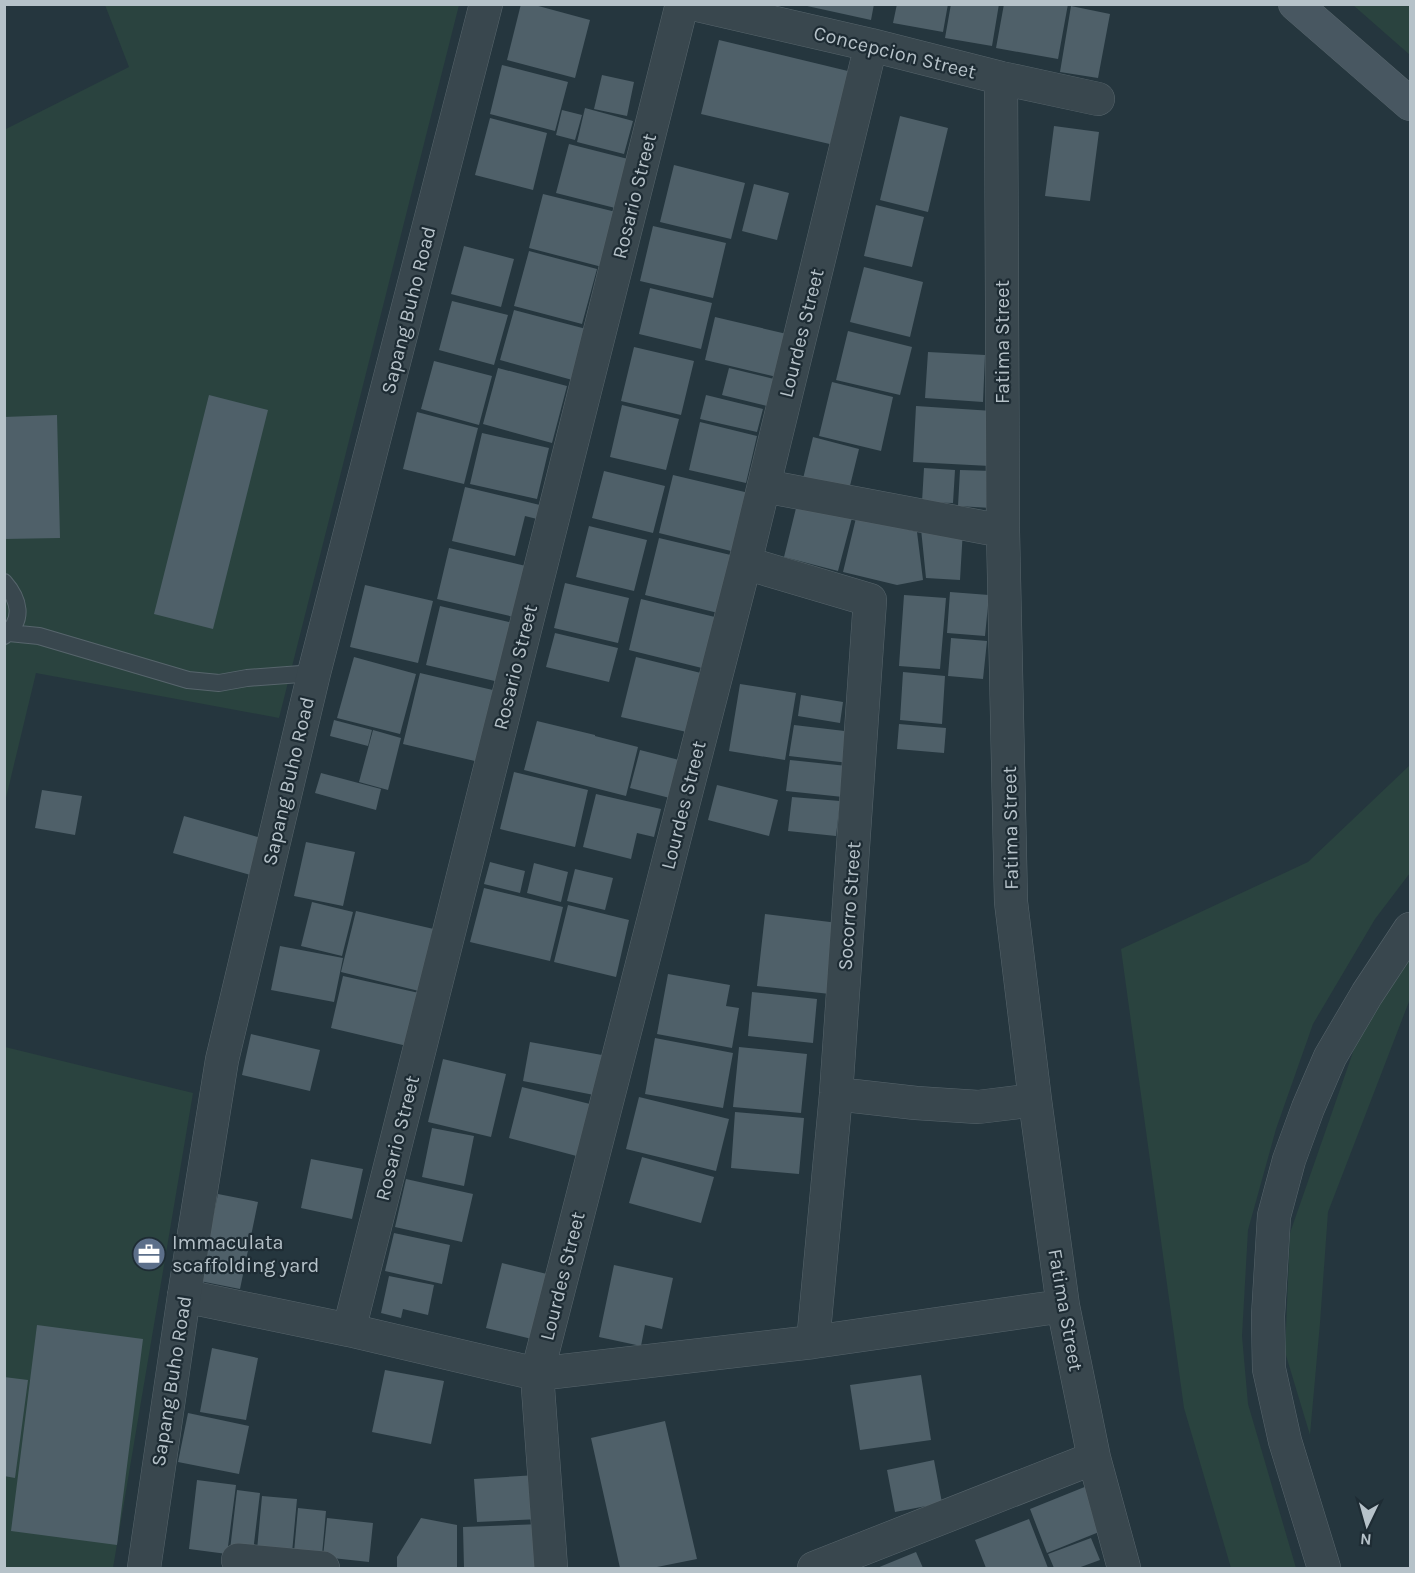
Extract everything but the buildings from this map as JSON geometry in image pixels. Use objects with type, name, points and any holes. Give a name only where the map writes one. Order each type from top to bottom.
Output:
[{"type":"main road","points":[[1311,10],[1410,104]]},
{"type":"street","name":"Sapang Buho Road","points":[[144,1569],[184,1296],[222,1060],[314,672],[486,4]]},
{"type":"street","name":"Rosario Street","points":[[349,1330],[682,4]]},
{"type":"street","name":"Concepcion Street","points":[[693,4],[1098,99]]},
{"type":"street","name":"Lourdes Street","points":[[551,1569],[537,1374],[745,563],[871,45]]},
{"type":"street","name":"Fatima Street","points":[[1001,78],[1003,531],[1011,902],[1063,1306],[1094,1458],[1124,1569]]},
{"type":"street","points":[[764,486],[1003,531]]},
{"type":"street","name":"Socorro Street","points":[[745,563],[870,600],[837,1094],[813,1342]]},
{"type":"street","points":[[1324,1569],[1285,1441],[1269,1369],[1268,1316],[1274,1216],[1289,1160],[1330,1057],[1410,929]]},
{"type":"street","points":[[837,1094],[978,1107],[1035,1100]]},
{"type":"street","points":[[184,1296],[349,1330],[537,1374],[813,1342],[1063,1306]]},
{"type":"street","points":[[814,1569],[1094,1458]]},
{"type":"street","points":[[238,1560],[323,1569]]},
{"type":"lane","points":[[4,582],[12,591],[17,602],[18,613],[15,624],[7,635]]},
{"type":"lane","points":[[7,635],[39,636],[188,680],[219,683],[314,672]]},
{"type":"green space","points":[[105,5],[459,5],[279,718],[36,673],[5,802],[4,130],[129,67]]},
{"type":"green space","points":[[1353,5],[1410,5],[1410,55]]},
{"type":"green space","points":[[1410,765],[1410,873],[1375,919],[1313,1024],[1276,1129],[1248,1230],[1242,1336],[1248,1404],[1296,1568],[1231,1568],[1184,1408],[1121,949],[1308,862]]},
{"type":"green space","points":[[1410,945],[1410,999],[1328,1212],[1310,1435],[1285,1352],[1290,1233],[1360,1032]]},
{"type":"green space","points":[[5,1047],[193,1093],[113,1568],[5,1568]]},
{"type":"place","name":"Immaculata scaffolding yard","points":[[149,1254]]}]
